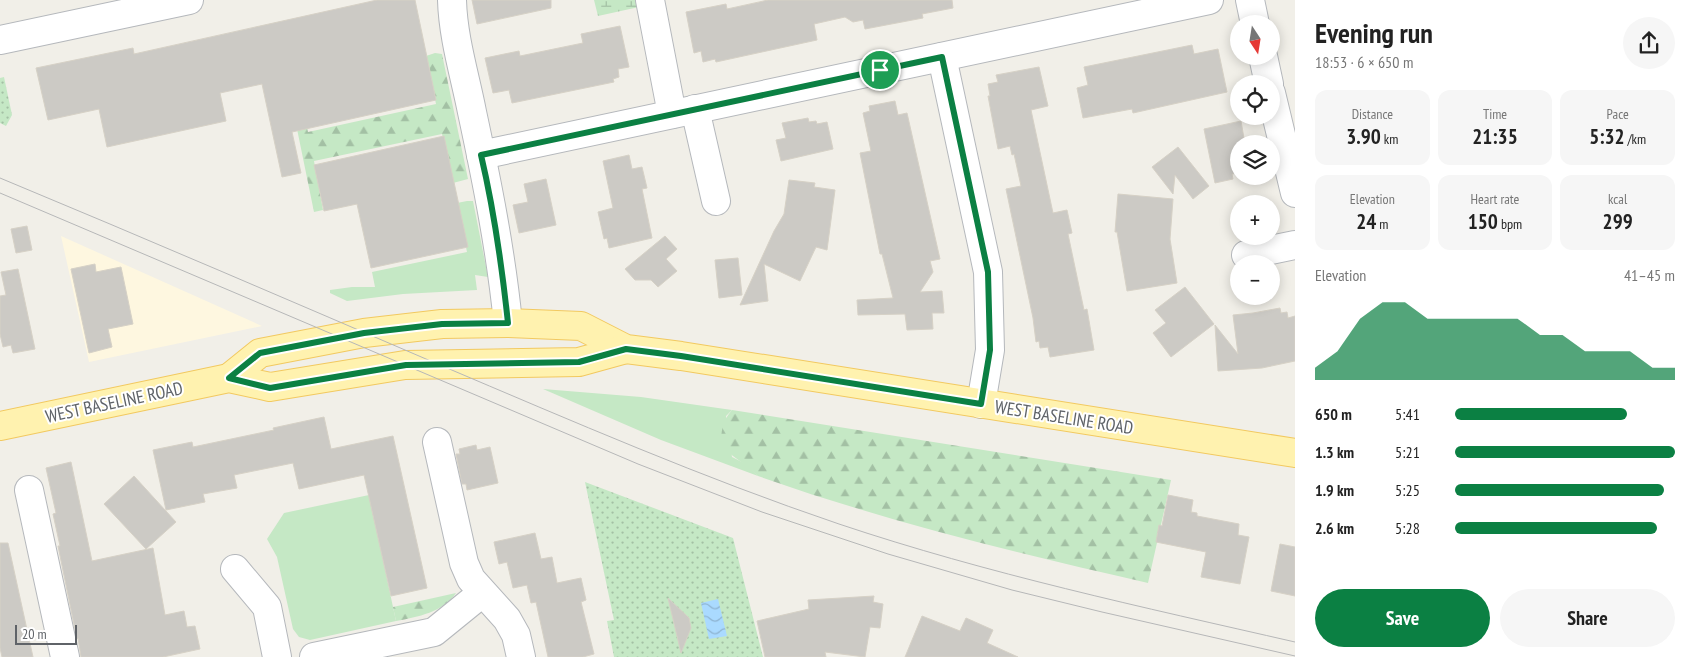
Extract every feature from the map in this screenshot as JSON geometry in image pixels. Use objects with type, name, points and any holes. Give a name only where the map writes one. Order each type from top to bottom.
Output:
[{"type":"main road","name":"WEST BASELINE ROAD","points":[[229,378],[260,353],[364,333],[442,324],[508,323],[581,326],[626,349],[681,356],[1295,453]]},
{"type":"main road","name":"WEST BASELINE ROAD","points":[[0,426],[229,378],[270,388],[406,365],[579,362],[626,349]]},
{"type":"street","points":[[0,40],[189,0]]},
{"type":"street","points":[[452,0],[457,37],[488,183],[508,323]]},
{"type":"street","points":[[650,0],[684,111],[716,201]]},
{"type":"street","points":[[481,155],[1209,0]]},
{"type":"street","points":[[1250,0],[1253,15]]},
{"type":"street","points":[[942,57],[988,272],[990,350],[981,404]]},
{"type":"street","points":[[1279,125],[1295,193]]},
{"type":"street","points":[[1246,255],[1295,245]]},
{"type":"street","points":[[437,442],[464,563],[471,578],[482,593],[507,619],[516,635],[521,657]]},
{"type":"street","points":[[29,490],[65,657]]},
{"type":"street","points":[[235,569],[267,607],[277,657]]},
{"type":"street","points":[[314,657],[434,632],[482,593]]},
{"type":"shaded area","points":[[61,236],[262,326],[89,362]]},
{"type":"green space","points":[[594,0],[637,0],[639,7],[598,16]]},
{"type":"green space","points":[[435,53],[442,54],[468,179],[453,183],[442,134],[314,161],[323,210],[314,212],[288,85],[296,83],[308,132],[436,104],[426,56]]},
{"type":"green space","points":[[4,77],[12,115],[6,126],[0,123],[0,78]]},
{"type":"green space","points":[[473,201],[488,277],[475,275],[477,290],[403,294],[347,301],[330,293],[330,290],[352,287],[375,287],[372,272],[467,252],[457,203]]},
{"type":"green space","points":[[543,389],[641,397],[732,410],[726,416],[732,457],[748,465],[758,476],[661,440]]},
{"type":"green space","points":[[732,410],[1171,480],[1148,583],[1049,560],[902,522],[758,476],[721,445],[723,427],[726,418]]},
{"type":"green space","points":[[585,482],[733,538],[763,657],[614,657],[607,621],[614,620]]},
{"type":"green space","points":[[369,495],[396,621],[310,640],[299,637],[293,629],[277,557],[267,539],[284,513]]},
{"type":"green space","points":[[456,593],[444,605],[429,613],[396,621],[393,607]]},
{"type":"water","points":[[718,599],[727,636],[709,639],[701,603]]},
{"type":"building","points":[[377,0],[415,0],[436,100],[292,132],[301,173],[282,177],[262,84],[220,93],[226,121],[107,147],[99,109],[48,120],[36,68],[133,48],[134,54]]},
{"type":"building","points":[[472,0],[551,0],[551,8],[477,24]]},
{"type":"building","points":[[768,0],[952,0],[953,8],[922,14],[923,18],[865,29],[863,20],[853,22],[845,17],[814,24],[817,40],[716,62],[715,59],[703,62],[701,51],[694,53],[686,12],[726,4],[727,9]]},
{"type":"building","points":[[620,26],[629,67],[618,69],[619,77],[613,79],[614,82],[512,103],[509,90],[493,93],[485,58],[519,51],[520,56],[583,43],[581,34]]},
{"type":"building","points":[[1192,45],[1194,54],[1218,49],[1227,92],[1133,113],[1132,109],[1083,118],[1077,88],[1088,85],[1084,67]]},
{"type":"building","points":[[1039,67],[1048,106],[1031,110],[1053,213],[1067,210],[1072,233],[1068,234],[1084,310],[1087,309],[1094,350],[1050,357],[1048,347],[1040,348],[1039,341],[1036,342],[1033,318],[1006,189],[1021,186],[1014,154],[1012,155],[1010,146],[998,149],[988,96],[990,96],[988,84],[998,82],[996,75]]},
{"type":"building","points":[[895,101],[898,115],[907,113],[940,259],[930,261],[933,272],[920,292],[942,291],[944,313],[932,313],[933,329],[907,330],[905,314],[858,315],[857,300],[893,298],[882,254],[880,254],[860,153],[871,151],[863,113],[870,111],[869,106]]},
{"type":"building","points":[[808,118],[809,122],[816,121],[817,124],[827,122],[833,149],[781,161],[776,140],[786,138],[782,123]]},
{"type":"building","points":[[1230,123],[1230,125],[1242,125],[1243,135],[1230,135],[1230,180],[1215,183],[1204,129]]},
{"type":"building","points":[[444,136],[468,247],[371,268],[357,204],[324,211],[314,165]]},
{"type":"building","points":[[1178,147],[1209,186],[1193,199],[1175,175],[1173,194],[1152,167]]},
{"type":"building","points":[[629,155],[632,169],[642,167],[647,188],[642,189],[652,238],[609,248],[607,238],[604,239],[598,212],[613,208],[603,161]]},
{"type":"building","points":[[546,179],[556,225],[519,233],[513,205],[528,202],[524,184]]},
{"type":"building","points":[[789,180],[815,183],[814,187],[835,190],[827,250],[816,247],[800,281],[764,264],[768,301],[740,305],[774,231],[784,214]]},
{"type":"building","points":[[1118,194],[1173,199],[1170,239],[1177,283],[1127,291],[1117,232],[1115,232]]},
{"type":"building","points":[[27,226],[32,250],[16,253],[11,229]]},
{"type":"building","points":[[665,236],[677,249],[666,259],[677,271],[658,287],[651,280],[635,280],[625,269]]},
{"type":"building","points":[[738,258],[742,295],[719,298],[715,260]]},
{"type":"building","points":[[95,264],[96,272],[121,267],[133,324],[108,329],[112,347],[89,353],[71,269]]},
{"type":"building","points":[[18,269],[35,349],[13,353],[11,345],[3,347],[0,334],[0,296],[6,295],[1,272]]},
{"type":"building","points":[[1185,287],[1214,324],[1171,357],[1153,333],[1166,323],[1155,310]]},
{"type":"building","points":[[1280,308],[1281,313],[1287,312],[1288,318],[1295,316],[1295,361],[1262,368],[1218,371],[1215,325],[1238,354],[1233,315]]},
{"type":"building","points":[[324,417],[331,449],[393,436],[427,588],[391,596],[364,475],[299,489],[293,463],[234,475],[237,488],[203,494],[205,502],[166,510],[153,450],[192,442],[193,447],[274,430],[273,428]]},
{"type":"building","points":[[476,445],[477,450],[490,447],[498,483],[467,490],[466,484],[462,484],[456,454],[460,454],[459,449]]},
{"type":"building","points":[[71,462],[92,561],[153,548],[165,615],[184,611],[187,627],[195,626],[200,649],[163,657],[81,657],[58,546],[60,546],[53,514],[56,513],[46,468]]},
{"type":"building","points":[[134,476],[176,522],[146,549],[104,504]]},
{"type":"building","points":[[1168,495],[1193,500],[1191,512],[1197,513],[1197,516],[1239,524],[1238,535],[1249,537],[1240,584],[1201,577],[1206,552],[1156,542],[1159,525],[1162,526]]},
{"type":"building","points":[[535,533],[541,559],[552,557],[557,583],[581,578],[586,600],[581,602],[594,654],[583,657],[548,657],[536,602],[531,603],[527,585],[513,588],[507,562],[499,564],[494,542]]},
{"type":"building","points":[[0,543],[8,543],[33,657],[2,657],[0,648]]},
{"type":"building","points":[[1280,544],[1295,547],[1295,596],[1271,591]]},
{"type":"building","points":[[874,596],[873,602],[883,604],[880,628],[870,627],[865,657],[825,652],[826,657],[765,657],[757,621],[809,609],[808,600]]},
{"type":"building","points":[[668,598],[689,618],[691,628],[681,653]]},
{"type":"building","points":[[922,616],[960,631],[966,618],[993,630],[987,643],[1018,657],[905,657]]},
{"type":"tram line","points":[[0,178],[588,428],[788,506],[952,559],[1123,602],[1295,642]]},
{"type":"tram line","points":[[0,193],[638,464],[762,512],[888,554],[1012,590],[1295,656]]},
{"type":"route","points":[[942,57],[988,272],[990,350],[981,404],[681,356],[626,349],[579,362],[406,365],[270,388],[229,378],[260,353],[364,333],[442,324],[508,323],[488,183],[481,155],[880,70],[942,57]]}]
